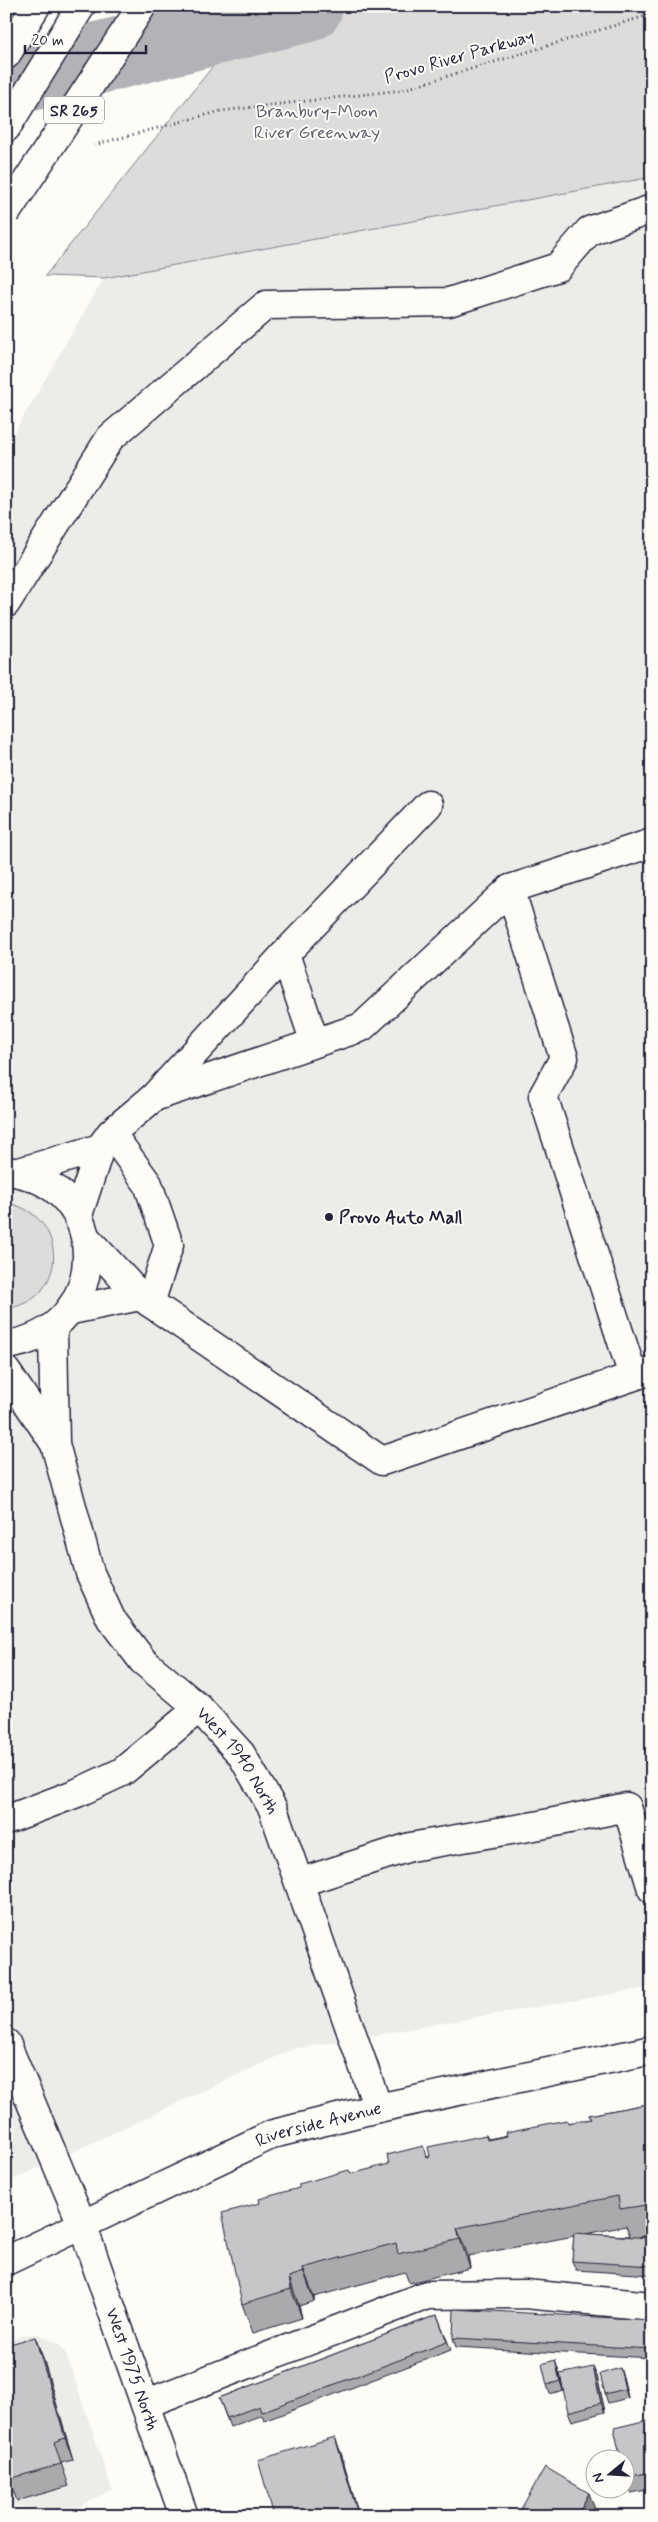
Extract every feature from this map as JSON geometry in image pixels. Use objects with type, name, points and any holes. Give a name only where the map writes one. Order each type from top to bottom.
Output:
[{"type":"street","points":[[6,55],[36,6]]},
{"type":"street","points":[[6,128],[81,6]]},
{"type":"street","name":"SR 265","points":[[6,213],[142,6]]},
{"type":"street","points":[[6,603],[110,438],[266,305],[450,302],[558,267],[589,231],[652,209]]},
{"type":"street","points":[[13,1172],[105,1140],[154,1097],[286,954],[428,805]]},
{"type":"street","points":[[154,1097],[362,1027],[510,890],[652,843]]},
{"type":"street","points":[[13,1172],[42,1181],[62,1195],[82,1227],[145,1299],[382,1461],[642,1373],[543,1096],[564,1058],[510,890]]},
{"type":"street","points":[[286,954],[315,1043]]},
{"type":"street","points":[[105,1140],[148,1184],[169,1245],[145,1299]]},
{"type":"street","points":[[6,1345],[32,1340],[62,1319],[83,1288],[88,1264],[82,1227],[105,1140]]},
{"type":"street","points":[[62,1319],[145,1299]]},
{"type":"street","name":"West 1940 North","points":[[62,1319],[55,1444],[90,1573],[110,1619],[142,1661],[199,1708],[241,1754],[273,1809],[301,1882],[378,2108]]},
{"type":"street","name":"West 1940 North","points":[[6,1371],[55,1444]]},
{"type":"street","points":[[6,1820],[77,1793],[122,1772],[199,1708]]},
{"type":"street","points":[[301,1882],[410,1847],[540,1825],[627,1807],[652,1889]]},
{"type":"street","name":"West 1975 North","points":[[6,2042],[82,2224],[184,2516]]},
{"type":"street","name":"Riverside Avenue","points":[[6,2261],[274,2134],[378,2108],[652,2050]]},
{"type":"street","points":[[145,2404],[427,2295],[525,2294],[652,2306]]},
{"type":"path","name":"Provo River Parkway","points":[[92,145],[222,111],[402,90],[652,14]]},
{"type":"shaded area","name":"Provo Auto Mall","points":[[652,177],[652,1987],[293,2049],[6,2183],[6,447],[104,278]]},
{"type":"shaded area","points":[[37,2334],[58,2343],[66,2354],[112,2489],[71,2511],[6,2505],[6,2342],[23,2335]]},
{"type":"green space","name":"Branbury-Moon River Greenway","points":[[261,6],[652,6],[652,177],[104,278],[45,276]]},
{"type":"green space","points":[[6,1203],[21,1207],[33,1214],[43,1224],[50,1236],[53,1249],[50,1277],[42,1290],[31,1300],[9,1309],[6,1309]]},
{"type":"building","points":[[647,2104],[652,2126],[652,2204],[620,2209],[618,2196],[457,2228],[460,2239],[398,2254],[396,2243],[303,2268],[304,2272],[289,2277],[291,2289],[242,2304],[222,2213],[260,2203],[259,2199],[299,2188],[299,2184],[349,2170],[351,2174],[389,2164],[387,2155],[423,2146],[426,2157],[430,2156],[428,2147],[486,2135],[487,2140],[507,2136],[506,2132],[567,2120],[568,2123],[591,2119],[589,2115]]},
{"type":"building","points":[[574,2233],[652,2238],[652,2266],[572,2261]]},
{"type":"building","points":[[454,2309],[652,2320],[652,2349],[453,2338]]},
{"type":"building","points":[[437,2315],[447,2342],[261,2412],[259,2406],[227,2418],[219,2398]]},
{"type":"building","points":[[35,2337],[65,2438],[54,2442],[61,2464],[9,2479],[6,2471],[6,2345]]},
{"type":"building","points":[[555,2360],[560,2381],[547,2385],[542,2364]]},
{"type":"building","points":[[593,2367],[601,2403],[568,2412],[560,2374]]},
{"type":"building","points":[[620,2368],[625,2389],[605,2394],[600,2374]]},
{"type":"building","points":[[652,2419],[652,2472],[636,2475],[636,2450],[619,2450],[614,2428]]},
{"type":"building","points":[[335,2437],[357,2511],[341,2516],[274,2516],[258,2460]]},
{"type":"building","points":[[545,2467],[586,2491],[586,2499],[577,2516],[517,2516]]},
{"type":"building","points":[[65,2512],[67,2516],[56,2516]]},
{"type":"waterway","points":[[6,81],[307,6]]},
{"type":"place","name":"Provo Auto Mall","points":[[329,1217]]}]
